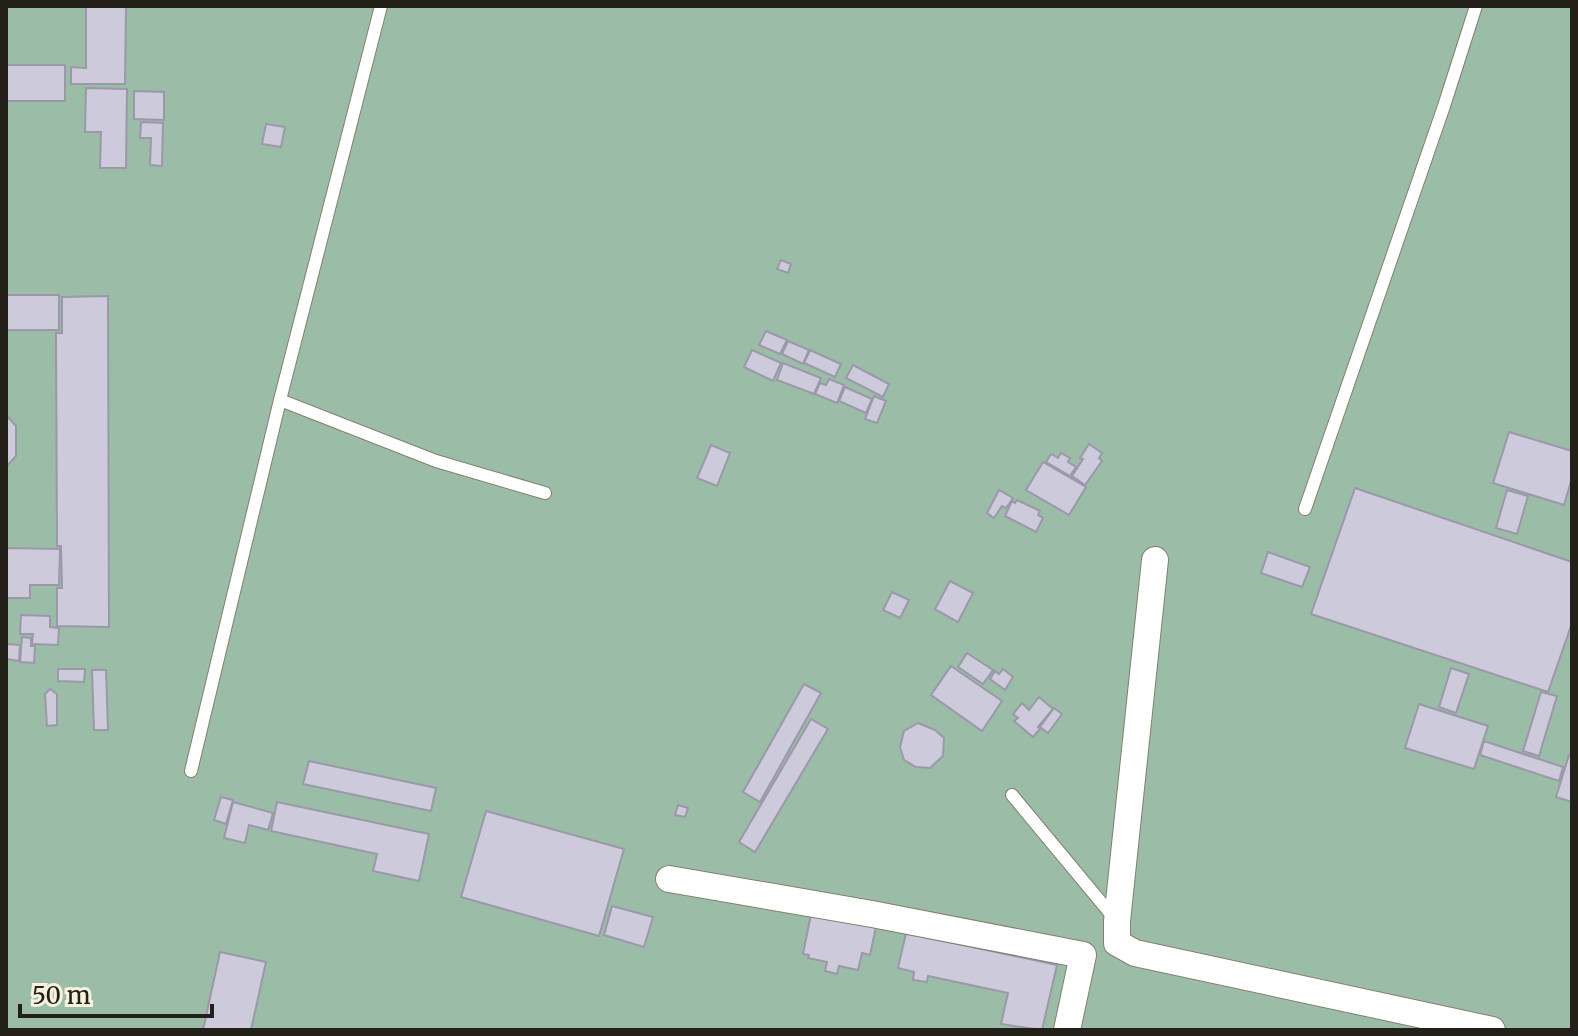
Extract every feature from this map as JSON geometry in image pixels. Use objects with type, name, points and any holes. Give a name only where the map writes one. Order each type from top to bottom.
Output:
[{"type":"street","points":[[1155,560],[1117,943],[1135,953],[1492,1030]]},
{"type":"street","points":[[669,879],[1083,955],[1067,1030]]},
{"type":"lane","points":[[191,771],[280,400],[381,6]]},
{"type":"lane","points":[[1305,509],[1476,6]]},
{"type":"lane","points":[[280,400],[436,461],[545,493]]},
{"type":"lane","points":[[1012,795],[1117,921]]},
{"type":"green space","points":[[6,6],[1572,6],[1572,1030],[6,1030]]},
{"type":"building","points":[[86,6],[126,6],[125,84],[71,84],[71,67],[86,68]]},
{"type":"building","points":[[6,65],[65,65],[65,101],[6,101]]},
{"type":"building","points":[[86,88],[127,89],[126,168],[100,168],[101,132],[85,132]]},
{"type":"building","points":[[134,91],[164,92],[164,120],[134,119]]},
{"type":"building","points":[[141,122],[163,123],[162,166],[150,165],[151,138],[140,138]]},
{"type":"building","points":[[266,124],[285,127],[281,147],[262,144]]},
{"type":"building","points":[[781,260],[791,264],[788,273],[777,269]]},
{"type":"building","points":[[6,295],[59,295],[59,330],[6,330]]},
{"type":"building","points":[[108,296],[109,627],[57,626],[57,588],[62,588],[61,546],[57,546],[56,333],[62,333],[62,297]]},
{"type":"building","points":[[766,331],[787,340],[780,354],[759,345]]},
{"type":"building","points":[[788,341],[809,350],[803,364],[782,354]]},
{"type":"building","points":[[752,350],[781,363],[773,381],[744,367]]},
{"type":"building","points":[[810,350],[841,364],[835,377],[804,363]]},
{"type":"building","points":[[783,363],[821,378],[814,394],[777,380]]},
{"type":"building","points":[[853,365],[889,384],[883,397],[846,378]]},
{"type":"building","points":[[829,379],[844,385],[837,403],[815,394],[820,383],[826,385]]},
{"type":"building","points":[[845,387],[872,399],[866,413],[839,401]]},
{"type":"building","points":[[874,396],[886,401],[877,423],[865,419]]},
{"type":"building","points":[[6,415],[16,426],[16,456],[6,467]]},
{"type":"building","points":[[1509,432],[1572,451],[1572,478],[1564,505],[1493,483]]},
{"type":"building","points":[[1089,444],[1102,453],[1099,458],[1102,461],[1085,485],[1072,476]]},
{"type":"building","points":[[711,445],[730,453],[717,486],[697,478]]},
{"type":"building","points":[[1061,453],[1070,458],[1068,462],[1076,467],[1070,476],[1046,462],[1051,454],[1058,458]]},
{"type":"building","points":[[1043,462],[1086,487],[1069,515],[1026,490]]},
{"type":"building","points":[[1355,488],[1572,562],[1572,623],[1548,692],[1311,614]]},
{"type":"building","points":[[999,490],[1013,498],[1006,508],[1002,506],[994,518],[987,513]]},
{"type":"building","points":[[1507,490],[1528,496],[1517,534],[1496,528]]},
{"type":"building","points":[[1017,500],[1040,511],[1038,515],[1043,518],[1036,532],[1005,516],[1012,501],[1015,503]]},
{"type":"building","points":[[6,548],[60,549],[59,585],[30,585],[30,598],[6,598]]},
{"type":"building","points":[[1268,552],[1310,567],[1302,587],[1261,573]]},
{"type":"building","points":[[950,581],[973,593],[958,622],[935,609]]},
{"type":"building","points":[[892,592],[909,600],[900,618],[883,610]]},
{"type":"building","points":[[21,615],[50,616],[50,627],[59,628],[58,645],[32,644],[33,634],[20,634]]},
{"type":"building","points":[[22,637],[31,638],[31,646],[35,646],[34,663],[20,662]]},
{"type":"building","points":[[6,644],[20,645],[19,661],[6,659]]},
{"type":"building","points":[[967,653],[993,670],[983,684],[958,667]]},
{"type":"building","points":[[951,666],[1002,701],[982,731],[931,695]]},
{"type":"building","points":[[1451,668],[1469,674],[1456,713],[1439,707]]},
{"type":"building","points":[[58,669],[85,669],[84,682],[58,681]]},
{"type":"building","points":[[1003,669],[1013,677],[1005,690],[990,679],[995,671],[999,674]]},
{"type":"building","points":[[92,670],[106,670],[108,730],[94,730]]},
{"type":"building","points":[[804,684],[821,693],[760,802],[743,792]]},
{"type":"building","points":[[50,689],[57,694],[57,725],[47,726],[45,694]]},
{"type":"building","points":[[1541,692],[1557,696],[1539,756],[1523,751]]},
{"type":"building","points":[[1039,697],[1053,709],[1033,737],[1014,721],[1018,718],[1013,714],[1022,703],[1029,710]]},
{"type":"building","points":[[1419,704],[1488,726],[1474,769],[1405,748]]},
{"type":"building","points":[[1054,708],[1062,714],[1048,733],[1040,727]]},
{"type":"building","points":[[811,719],[828,729],[755,852],[739,842]]},
{"type":"building","points":[[918,723],[935,730],[944,738],[943,756],[930,768],[916,767],[904,760],[900,747],[904,731]]},
{"type":"building","points":[[1484,741],[1563,767],[1559,781],[1480,755]]},
{"type":"building","points":[[1569,755],[1572,756],[1572,802],[1556,797]]},
{"type":"building","points":[[309,761],[436,788],[431,811],[303,784]]},
{"type":"building","points":[[221,797],[233,800],[226,824],[214,820]]},
{"type":"building","points":[[233,802],[273,813],[268,830],[249,825],[245,843],[224,838]]},
{"type":"building","points":[[277,802],[429,834],[419,881],[373,871],[377,854],[271,831]]},
{"type":"building","points":[[678,805],[688,808],[685,817],[675,815]]},
{"type":"building","points":[[486,811],[624,849],[599,936],[461,897]]},
{"type":"building","points":[[612,906],[653,917],[644,947],[604,935]]},
{"type":"building","points":[[812,909],[877,922],[870,955],[862,953],[858,970],[839,966],[837,974],[825,971],[827,962],[803,954]]},
{"type":"building","points":[[906,933],[1057,965],[1042,1030],[1001,1024],[1008,993],[928,976],[927,982],[913,980],[914,972],[898,968]]},
{"type":"building","points":[[220,952],[266,962],[251,1030],[203,1030]]}]
